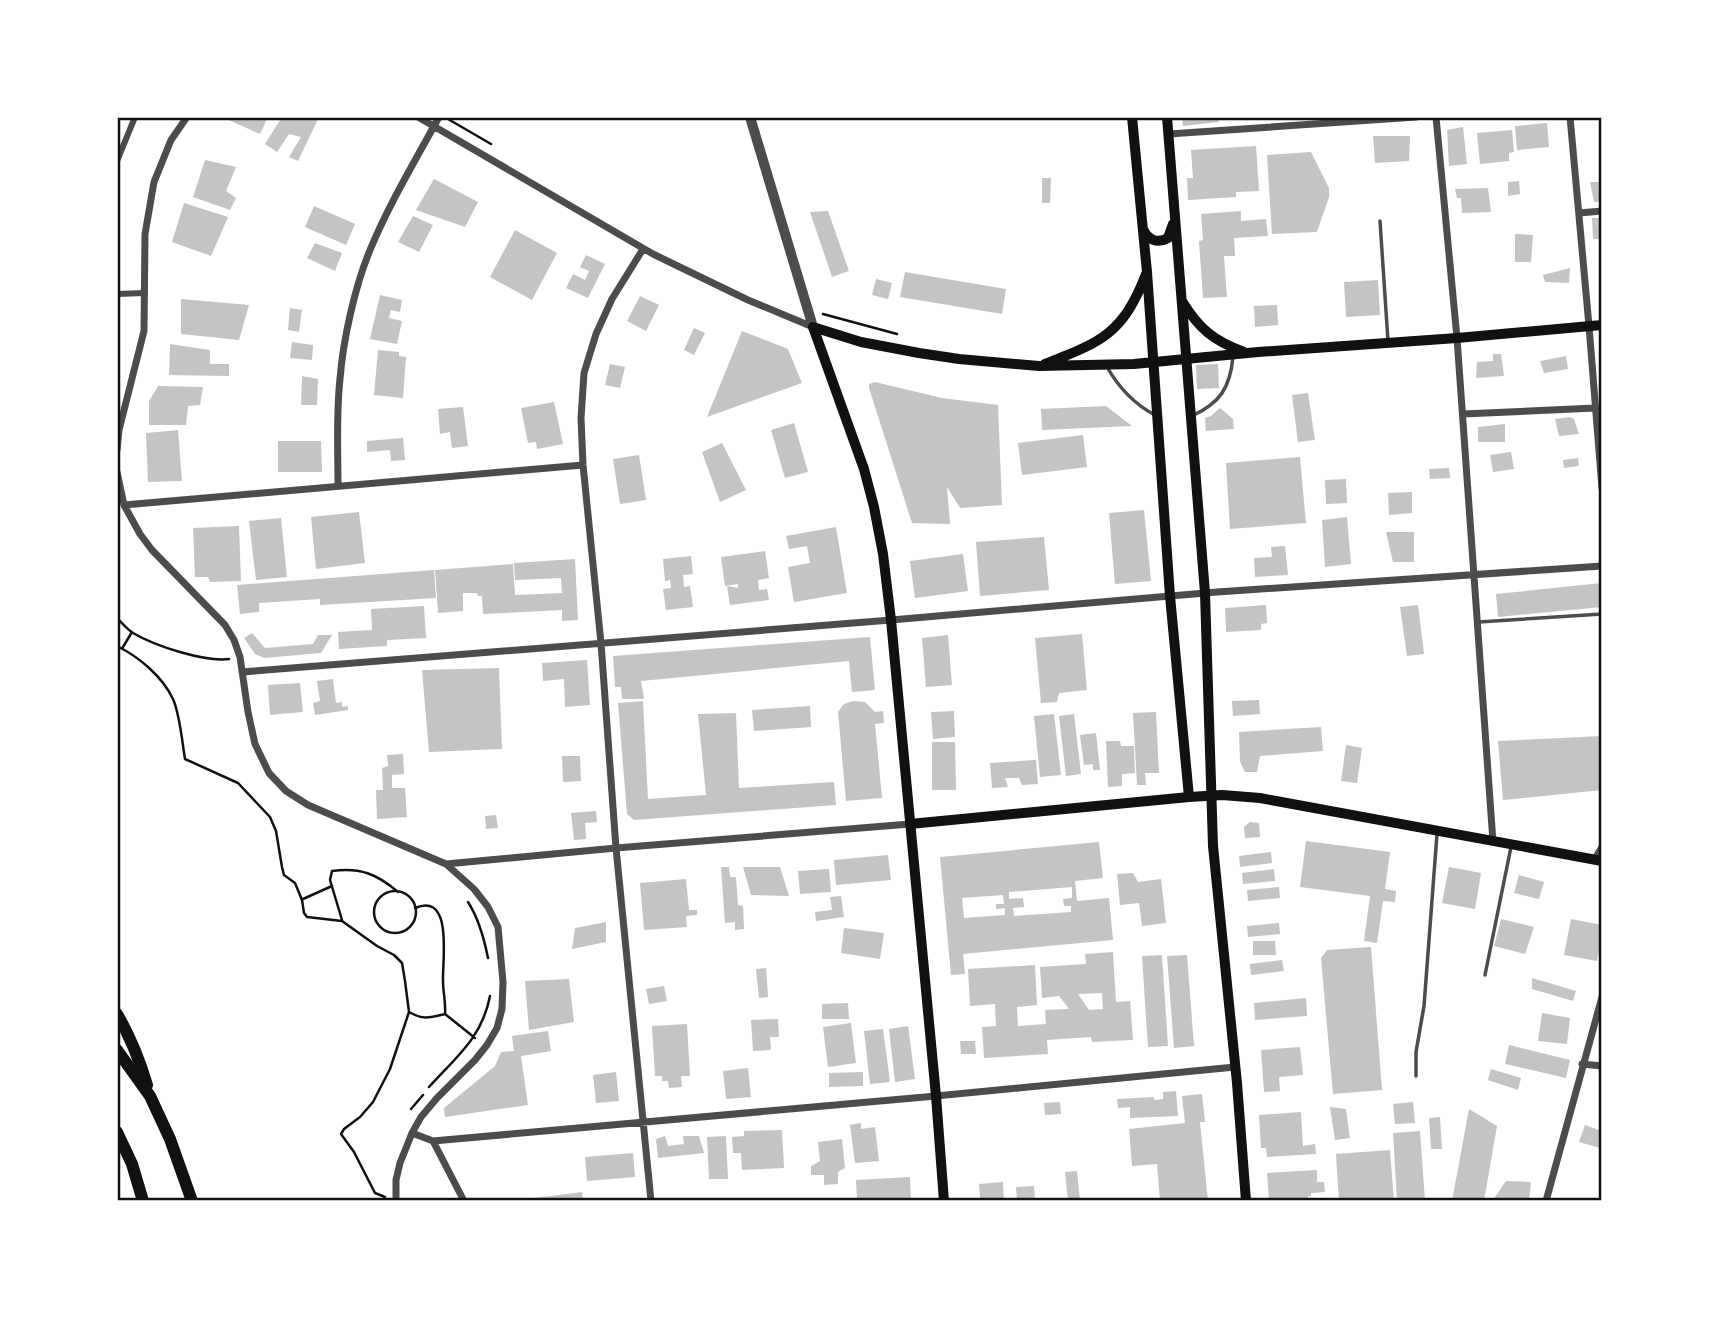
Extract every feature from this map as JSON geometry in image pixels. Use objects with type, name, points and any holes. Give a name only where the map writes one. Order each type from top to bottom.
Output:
[{"type":"highway","points":[[117,1014],[138,1052],[150,1096],[170,1139],[192,1201]]},
{"type":"highway","points":[[117,1050],[150,1096]]},
{"type":"highway","points":[[117,1132],[132,1164],[144,1201]]},
{"type":"main road","points":[[1132,117],[1147,272],[1170,596],[1189,797]]},
{"type":"main road","points":[[1167,117],[1205,593],[1213,846],[1247,1201]]},
{"type":"main road","points":[[1142,227],[1152,240],[1165,240],[1171,233],[1175,212]]},
{"type":"main road","points":[[1039,366],[1080,350],[1114,328],[1132,307],[1147,272]]},
{"type":"main road","points":[[1181,299],[1206,333],[1224,345],[1246,353]]},
{"type":"main road","points":[[813,327],[860,342],[919,353],[1039,366],[1154,362],[1602,325]]},
{"type":"main road","points":[[813,327],[864,469],[883,554],[944,1201]]},
{"type":"main road","points":[[910,824],[1189,797],[1236,796],[1598,861]]},
{"type":"street","points":[[117,161],[135,117]]},
{"type":"street","points":[[117,450],[119,430],[144,331],[145,234],[154,182],[171,140],[187,117]]},
{"type":"street","points":[[418,117],[643,249],[748,300],[813,327]]},
{"type":"street","points":[[338,486],[340,380],[345,339],[355,298],[374,240],[439,117]]},
{"type":"street","points":[[750,117],[813,327]]},
{"type":"street","points":[[1286,117],[1286,126]]},
{"type":"street","points":[[1169,134],[1416,117]]},
{"type":"street","points":[[1436,117],[1463,414],[1493,842]]},
{"type":"street","points":[[1570,117],[1602,488]]},
{"type":"street","points":[[1579,213],[1602,211]]},
{"type":"street","points":[[643,249],[612,299],[596,334],[584,373],[581,418],[616,848],[651,1201]]},
{"type":"street","points":[[117,294],[145,293]]},
{"type":"street","points":[[1463,414],[1595,408]]},
{"type":"street","points":[[124,505],[583,465]]},
{"type":"street","points":[[117,472],[124,505],[139,534],[225,625],[234,640],[240,657],[255,744],[269,773],[286,791],[308,805],[446,864],[474,889],[488,907],[498,927],[503,982],[502,1009],[497,1028],[487,1045],[421,1117],[400,1163],[396,1180],[396,1201]]},
{"type":"street","points":[[242,672],[1205,593],[1602,566]]},
{"type":"street","points":[[446,864],[910,824]]},
{"type":"street","points":[[1598,861],[1602,846]]},
{"type":"street","points":[[1546,1201],[1602,997]]},
{"type":"street","points":[[1582,1064],[1602,1066]]},
{"type":"street","points":[[412,1133],[433,1140],[1235,1067]]},
{"type":"street","points":[[433,1140],[464,1201]]},
{"type":"lane","points":[[1380,221],[1388,343]]},
{"type":"lane","points":[[1190,416],[1213,405],[1222,394],[1231,373],[1233,354]]},
{"type":"lane","points":[[1106,365],[1124,393],[1140,407],[1158,416]]},
{"type":"lane","points":[[1477,622],[1602,614]]},
{"type":"lane","points":[[1416,1076],[1437,831]]},
{"type":"lane","points":[[1485,975],[1511,845]]},
{"type":"path","points":[[446,117],[492,145]]},
{"type":"path","points":[[807,310],[900,335]]},
{"type":"path","points":[[117,618],[132,632],[188,654],[223,660],[240,657]]},
{"type":"path","points":[[122,648],[132,632]]},
{"type":"path","points":[[117,646],[146,665],[173,698],[185,758],[238,783],[270,817],[276,831],[284,875],[295,883],[304,913],[307,916],[342,921],[402,962],[409,1012],[383,1084],[373,1102],[341,1134],[376,1193],[387,1199]]},
{"type":"path","points":[[342,921],[330,880],[332,871],[364,871],[383,879],[410,898],[415,908],[415,917],[408,928],[395,933],[382,928],[374,917],[376,904],[385,894],[398,892]]},
{"type":"path","points":[[302,900],[332,886]]},
{"type":"path","points":[[467,901],[484,938],[489,965]]},
{"type":"path","points":[[415,908],[428,905],[440,916],[444,950],[444,1014]]},
{"type":"path","points":[[407,1117],[413,1106],[474,1037],[486,1014],[491,993]]},
{"type":"path","points":[[409,1012],[427,1019],[444,1014]]},
{"type":"path","points":[[444,1014],[487,1045]]},
{"type":"building","points":[[222,117],[268,117],[260,134]]},
{"type":"building","points":[[282,117],[319,117],[298,161],[289,157],[301,137],[289,134],[277,152],[265,144]]},
{"type":"building","points":[[1182,117],[1218,117],[1219,122],[1183,126]]},
{"type":"building","points":[[1547,123],[1549,147],[1517,150],[1515,126]]},
{"type":"building","points":[[1463,127],[1467,164],[1449,166],[1447,130]]},
{"type":"building","points":[[1512,130],[1514,152],[1509,153],[1509,161],[1480,164],[1477,133]]},
{"type":"building","points":[[1373,136],[1410,136],[1409,161],[1375,163]]},
{"type":"building","points":[[1256,146],[1259,191],[1236,192],[1236,197],[1188,200],[1187,178],[1193,178],[1191,150]]},
{"type":"building","points":[[1311,152],[1329,188],[1329,197],[1317,232],[1272,234],[1267,155]]},
{"type":"building","points":[[205,160],[236,167],[226,191],[236,198],[230,210],[193,197]]},
{"type":"building","points":[[1042,178],[1051,178],[1050,203],[1042,203]]},
{"type":"building","points":[[434,179],[478,202],[465,227],[416,210]]},
{"type":"building","points":[[1519,181],[1520,194],[1508,196],[1508,182]]},
{"type":"building","points":[[1590,182],[1602,182],[1602,202],[1594,202]]},
{"type":"building","points":[[1488,188],[1491,212],[1462,213],[1461,198],[1457,198],[1455,189]]},
{"type":"building","points":[[184,203],[228,217],[211,256],[172,242]]},
{"type":"building","points":[[314,206],[355,224],[346,245],[305,227]]},
{"type":"building","points":[[828,211],[849,271],[832,277],[810,212]]},
{"type":"building","points":[[1241,211],[1241,221],[1266,219],[1268,236],[1234,238],[1235,256],[1224,256],[1227,297],[1203,298],[1199,241],[1203,240],[1201,214]]},
{"type":"building","points":[[413,216],[433,225],[419,252],[398,242]]},
{"type":"building","points":[[1592,218],[1602,218],[1602,239],[1593,239]]},
{"type":"building","points":[[515,230],[557,253],[532,300],[490,277]]},
{"type":"building","points":[[1515,234],[1533,235],[1531,262],[1515,262]]},
{"type":"building","points":[[315,243],[342,253],[335,271],[307,258]]},
{"type":"building","points":[[586,255],[605,264],[588,298],[566,288],[573,274],[585,280],[589,271],[580,267]]},
{"type":"building","points":[[1570,268],[1569,283],[1545,282],[1543,275]]},
{"type":"building","points":[[905,272],[1006,289],[1002,314],[900,297]]},
{"type":"building","points":[[876,279],[892,283],[888,299],[872,295]]},
{"type":"building","points":[[1378,280],[1380,315],[1346,317],[1344,282]]},
{"type":"building","points":[[380,295],[402,300],[400,312],[391,310],[389,318],[402,321],[397,344],[370,339]]},
{"type":"building","points":[[640,296],[659,305],[646,331],[627,321]]},
{"type":"building","points":[[181,299],[249,305],[239,340],[181,334]]},
{"type":"building","points":[[1277,305],[1278,325],[1255,327],[1254,306]]},
{"type":"building","points":[[290,308],[302,310],[299,332],[288,330]]},
{"type":"building","points":[[694,328],[705,333],[694,355],[684,350]]},
{"type":"building","points":[[742,331],[788,349],[802,383],[707,417]]},
{"type":"building","points":[[292,342],[313,345],[312,360],[290,358]]},
{"type":"building","points":[[170,344],[210,350],[210,364],[229,364],[229,376],[169,375]]},
{"type":"building","points":[[378,350],[399,352],[399,356],[406,357],[403,398],[374,395]]},
{"type":"building","points":[[1493,354],[1501,354],[1504,376],[1476,378],[1477,362],[1493,361]]},
{"type":"building","points":[[1566,356],[1568,369],[1544,373],[1540,361]]},
{"type":"building","points":[[610,364],[625,367],[620,388],[605,385]]},
{"type":"building","points":[[1218,364],[1219,388],[1197,389],[1196,365]]},
{"type":"building","points":[[302,376],[318,379],[317,405],[301,405]]},
{"type":"building","points":[[875,382],[942,398],[998,405],[1002,505],[960,508],[947,487],[950,524],[912,523],[869,388],[869,384]]},
{"type":"building","points":[[158,386],[203,387],[200,405],[188,406],[186,425],[149,425],[149,401]]},
{"type":"building","points":[[1308,393],[1315,440],[1298,442],[1292,395]]},
{"type":"building","points":[[554,402],[563,444],[537,449],[536,442],[528,443],[521,408]]},
{"type":"building","points":[[1106,406],[1132,426],[1042,430],[1041,409]]},
{"type":"building","points":[[463,407],[468,446],[452,448],[450,432],[440,434],[438,409]]},
{"type":"building","points":[[1220,408],[1233,419],[1234,429],[1206,431],[1205,418]]},
{"type":"building","points":[[1555,419],[1574,419],[1579,434],[1559,436]]},
{"type":"building","points":[[794,423],[808,472],[785,478],[771,430]]},
{"type":"building","points":[[1505,424],[1505,442],[1478,442],[1478,427]]},
{"type":"building","points":[[178,430],[182,481],[148,482],[146,433]]},
{"type":"building","points":[[1083,435],[1087,467],[1022,475],[1018,443]]},
{"type":"building","points":[[403,438],[405,460],[391,461],[390,450],[367,452],[367,441]]},
{"type":"building","points":[[278,441],[321,441],[322,472],[278,472]]},
{"type":"building","points":[[722,443],[746,490],[720,502],[702,452]]},
{"type":"building","points":[[1511,452],[1514,469],[1493,472],[1490,455]]},
{"type":"building","points":[[639,455],[646,500],[620,504],[613,459]]},
{"type":"building","points":[[1300,457],[1306,523],[1230,529],[1226,463]]},
{"type":"building","points":[[1578,458],[1579,466],[1564,468],[1563,460]]},
{"type":"building","points":[[1449,468],[1450,478],[1430,479],[1429,469]]},
{"type":"building","points":[[1346,479],[1347,503],[1326,504],[1325,480]]},
{"type":"building","points":[[1412,492],[1412,513],[1389,515],[1388,493]]},
{"type":"building","points":[[1144,510],[1151,581],[1115,584],[1109,513]]},
{"type":"building","points":[[359,512],[365,563],[316,569],[311,517]]},
{"type":"building","points":[[1347,517],[1351,564],[1325,567],[1322,520]]},
{"type":"building","points":[[281,518],[287,577],[256,580],[249,521]]},
{"type":"building","points":[[239,526],[241,581],[210,582],[208,577],[195,577],[193,528]]},
{"type":"building","points":[[836,527],[847,593],[794,602],[788,567],[810,563],[807,546],[789,549],[786,536]]},
{"type":"building","points":[[1386,532],[1414,532],[1414,562],[1393,562]]},
{"type":"building","points":[[1044,537],[1049,590],[980,596],[976,542]]},
{"type":"building","points":[[1285,546],[1288,575],[1255,577],[1254,558],[1272,557],[1271,547]]},
{"type":"building","points":[[765,551],[769,578],[758,580],[759,590],[767,589],[769,600],[730,605],[727,586],[738,588],[738,584],[725,586],[721,557]]},
{"type":"building","points":[[963,554],[968,591],[915,598],[910,561]]},
{"type":"building","points":[[691,556],[693,574],[683,575],[684,587],[690,586],[693,607],[666,610],[663,589],[671,588],[670,580],[665,581],[663,559]]},
{"type":"building","points":[[575,559],[578,620],[562,621],[562,610],[483,614],[482,596],[477,593],[463,593],[463,611],[438,613],[435,570],[513,564],[515,595],[562,593],[561,578],[515,580],[514,563]]},
{"type":"building","points":[[434,570],[436,598],[320,605],[320,599],[259,603],[259,612],[240,614],[237,585]]},
{"type":"building","points":[[1602,583],[1602,607],[1498,617],[1496,594]]},
{"type":"building","points":[[1266,605],[1267,623],[1261,624],[1261,630],[1226,632],[1225,608]]},
{"type":"building","points":[[1418,605],[1424,654],[1407,656],[1400,607]]},
{"type":"building","points":[[424,606],[426,638],[387,640],[387,646],[339,649],[338,632],[372,630],[371,609]]},
{"type":"building","points":[[252,633],[265,648],[313,644],[318,635],[332,635],[321,653],[264,658],[255,654],[244,638]]},
{"type":"building","points":[[1082,634],[1087,690],[1059,693],[1057,702],[1041,703],[1035,638]]},
{"type":"building","points":[[948,635],[952,685],[926,687],[922,638]]},
{"type":"building","points":[[870,637],[875,690],[852,692],[849,661],[641,681],[644,699],[622,699],[621,687],[615,687],[613,656]]},
{"type":"building","points":[[587,660],[590,705],[565,707],[564,679],[543,681],[542,663]]},
{"type":"building","points":[[499,668],[502,749],[429,752],[422,670]]},
{"type":"building","points":[[333,679],[336,703],[342,702],[342,707],[348,706],[348,710],[315,715],[313,703],[320,701],[317,681]]},
{"type":"building","points":[[300,683],[303,712],[270,715],[268,685]]},
{"type":"building","points":[[1259,700],[1260,714],[1233,716],[1232,701]]},
{"type":"building","points":[[643,701],[648,799],[706,795],[698,714],[736,713],[739,788],[834,782],[836,805],[634,820],[627,814],[618,703]]},
{"type":"building","points":[[853,701],[865,702],[875,712],[883,711],[884,723],[875,724],[882,798],[846,801],[838,712],[844,704]]},
{"type":"building","points":[[810,706],[811,727],[754,731],[752,710]]},
{"type":"building","points":[[954,711],[955,737],[933,739],[931,712]]},
{"type":"building","points":[[1156,712],[1159,773],[1145,773],[1146,785],[1137,785],[1133,713]]},
{"type":"building","points":[[1054,714],[1061,775],[1040,777],[1034,716]]},
{"type":"building","points":[[1074,714],[1081,774],[1066,776],[1059,716]]},
{"type":"building","points":[[1321,727],[1323,751],[1260,756],[1257,772],[1245,772],[1240,762],[1239,732]]},
{"type":"building","points":[[1096,733],[1100,770],[1093,770],[1093,764],[1084,765],[1080,735]]},
{"type":"building","points":[[1602,736],[1602,790],[1503,800],[1498,741]]},
{"type":"building","points":[[1106,741],[1120,741],[1121,746],[1134,746],[1135,773],[1122,774],[1122,786],[1108,787]]},
{"type":"building","points":[[932,742],[955,742],[956,790],[932,790]]},
{"type":"building","points":[[1346,745],[1362,748],[1357,783],[1341,781]]},
{"type":"building","points":[[403,754],[404,774],[392,775],[392,788],[405,788],[407,817],[377,819],[376,790],[383,790],[382,768],[388,766],[387,755]]},
{"type":"building","points":[[562,756],[580,756],[581,781],[563,782]]},
{"type":"building","points":[[1036,760],[1038,784],[1022,785],[1019,778],[1005,778],[1008,787],[992,788],[990,763]]},
{"type":"building","points":[[596,811],[597,822],[585,823],[586,839],[574,840],[571,813]]},
{"type":"building","points":[[496,815],[498,828],[486,829],[485,816]]},
{"type":"building","points":[[1250,822],[1259,823],[1260,837],[1245,838],[1244,827]]},
{"type":"building","points":[[1306,841],[1390,852],[1385,889],[1396,891],[1395,902],[1383,901],[1377,943],[1364,941],[1370,896],[1300,887]]},
{"type":"building","points":[[1099,842],[1103,878],[1075,881],[1077,901],[1109,898],[1113,940],[963,954],[965,974],[951,975],[940,857]],"holes":[[[1072,887],[1072,898],[1063,899],[1064,906],[1071,906],[1071,912],[1014,916],[1013,908],[1024,907],[1023,898],[1009,899],[1009,892]],[[1003,895],[1004,904],[996,904],[996,909],[1005,908],[1005,915],[964,918],[962,898]]]},
{"type":"building","points":[[1271,852],[1272,863],[1240,867],[1239,856]]},
{"type":"building","points":[[888,855],[891,880],[836,885],[834,860]]},
{"type":"building","points":[[721,867],[729,867],[730,877],[736,877],[738,905],[743,906],[744,929],[735,930],[735,922],[725,923]]},
{"type":"building","points":[[743,867],[780,867],[789,896],[751,895]]},
{"type":"building","points":[[1449,867],[1481,873],[1475,909],[1442,903]]},
{"type":"building","points":[[829,869],[831,892],[800,894],[798,871]]},
{"type":"building","points":[[1274,869],[1275,881],[1243,884],[1242,873]]},
{"type":"building","points":[[1133,873],[1138,882],[1161,879],[1166,923],[1142,926],[1139,903],[1120,905],[1117,874]]},
{"type":"building","points":[[1519,875],[1544,882],[1539,899],[1514,893]]},
{"type":"building","points":[[686,879],[689,910],[697,910],[697,915],[686,916],[687,927],[644,930],[640,883]]},
{"type":"building","points":[[1279,887],[1280,898],[1248,901],[1247,890]]},
{"type":"building","points":[[841,896],[844,917],[816,921],[815,912],[832,910],[830,897]]},
{"type":"building","points":[[1501,919],[1534,927],[1525,954],[1494,946]]},
{"type":"building","points":[[1571,919],[1602,925],[1597,961],[1564,955]]},
{"type":"building","points":[[606,922],[606,942],[572,949],[575,928]]},
{"type":"building","points":[[1279,923],[1280,934],[1248,937],[1247,926]]},
{"type":"building","points":[[844,928],[884,933],[880,959],[841,953]]},
{"type":"building","points":[[1253,941],[1275,941],[1276,955],[1253,955]]},
{"type":"building","points":[[1371,947],[1382,1090],[1333,1094],[1321,958],[1327,950]]},
{"type":"building","points":[[1113,952],[1116,1002],[1130,1001],[1133,1040],[1092,1042],[1091,1037],[1047,1040],[1048,1054],[984,1058],[982,1027],[996,1026],[995,1004],[970,1006],[968,969],[1035,965],[1037,1005],[1017,1007],[1018,1026],[1046,1024],[1045,1010],[1069,1009],[1059,996],[1042,998],[1040,967],[1086,964],[1085,954]],"holes":[[[1102,993],[1103,1009],[1089,1010],[1078,994]]]},
{"type":"building","points":[[1162,955],[1168,1046],[1148,1047],[1142,956]]},
{"type":"building","points":[[1187,955],[1194,1046],[1174,1048],[1167,956]]},
{"type":"building","points":[[1282,960],[1284,971],[1251,975],[1250,964]]},
{"type":"building","points":[[766,968],[768,997],[759,998],[756,969]]},
{"type":"building","points":[[1532,978],[1576,991],[1573,1001],[1532,989]]},
{"type":"building","points":[[569,979],[574,1022],[529,1030],[525,981]]},
{"type":"building","points":[[664,986],[667,1001],[649,1004],[646,989]]},
{"type":"building","points":[[1306,998],[1307,1016],[1255,1020],[1254,1003]]},
{"type":"building","points":[[848,1003],[849,1019],[822,1019],[822,1004]]},
{"type":"building","points":[[1542,1013],[1570,1018],[1567,1044],[1538,1041]]},
{"type":"building","points":[[778,1019],[779,1037],[770,1037],[771,1050],[753,1051],[751,1020]]},
{"type":"building","points":[[851,1023],[856,1063],[828,1067],[823,1027]]},
{"type":"building","points":[[687,1024],[690,1076],[681,1076],[682,1087],[669,1088],[668,1081],[662,1081],[662,1076],[655,1076],[652,1026]]},
{"type":"building","points":[[908,1026],[915,1079],[895,1082],[889,1029]]},
{"type":"building","points":[[883,1029],[890,1082],[870,1084],[864,1031]]},
{"type":"building","points":[[548,1031],[551,1051],[521,1056],[528,1105],[445,1117],[444,1108],[495,1066],[501,1052],[514,1051],[512,1036]]},
{"type":"building","points":[[960,1041],[975,1041],[976,1054],[961,1054]]},
{"type":"building","points":[[1509,1045],[1570,1060],[1566,1078],[1505,1064]]},
{"type":"building","points":[[1300,1047],[1303,1075],[1279,1077],[1280,1091],[1264,1092],[1261,1050]]},
{"type":"building","points":[[748,1068],[751,1097],[726,1099],[723,1071]]},
{"type":"building","points":[[1491,1069],[1521,1078],[1518,1090],[1488,1080]]},
{"type":"building","points":[[616,1072],[619,1101],[596,1103],[593,1075]]},
{"type":"building","points":[[863,1072],[863,1086],[829,1087],[829,1073]]},
{"type":"building","points":[[1176,1091],[1178,1116],[1130,1118],[1130,1107],[1118,1108],[1117,1099],[1163,1099],[1163,1092]]},
{"type":"building","points":[[1202,1094],[1205,1122],[1200,1122],[1208,1201],[1160,1201],[1157,1164],[1132,1166],[1129,1129],[1185,1123],[1182,1096]]},
{"type":"building","points":[[1060,1102],[1061,1114],[1045,1115],[1044,1103]]},
{"type":"building","points":[[1413,1102],[1415,1123],[1395,1124],[1393,1104]]},
{"type":"building","points":[[1330,1107],[1346,1109],[1350,1138],[1335,1140]]},
{"type":"building","points":[[1469,1109],[1497,1126],[1484,1201],[1452,1201]]},
{"type":"building","points":[[1301,1112],[1303,1146],[1315,1144],[1316,1154],[1267,1157],[1266,1148],[1261,1148],[1259,1115]]},
{"type":"building","points":[[1440,1117],[1442,1149],[1431,1149],[1429,1118]]},
{"type":"building","points":[[861,1123],[861,1129],[875,1127],[879,1161],[855,1163],[850,1125]]},
{"type":"building","points":[[1585,1125],[1602,1131],[1600,1148],[1579,1142]]},
{"type":"building","points":[[782,1130],[784,1168],[742,1170],[741,1153],[733,1153],[732,1137],[744,1136],[744,1131]]},
{"type":"building","points":[[1420,1131],[1425,1201],[1397,1201],[1393,1133]]},
{"type":"building","points":[[665,1136],[668,1146],[684,1144],[683,1136],[699,1136],[704,1153],[658,1158],[656,1139]]},
{"type":"building","points":[[726,1136],[728,1179],[709,1179],[707,1137]]},
{"type":"building","points":[[842,1139],[845,1168],[838,1172],[838,1184],[824,1185],[824,1175],[811,1175],[811,1166],[820,1161],[818,1142]]},
{"type":"building","points":[[1390,1150],[1394,1201],[1339,1201],[1336,1154]]},
{"type":"building","points":[[633,1153],[635,1177],[587,1181],[585,1157]]},
{"type":"building","points":[[1317,1170],[1317,1182],[1324,1182],[1325,1192],[1311,1193],[1308,1201],[1270,1201],[1267,1173]]},
{"type":"building","points":[[1077,1171],[1080,1201],[1068,1201],[1065,1172]]},
{"type":"building","points":[[910,1177],[911,1201],[857,1201],[856,1180]]},
{"type":"building","points":[[1506,1181],[1531,1182],[1529,1201],[1496,1201],[1495,1197]]},
{"type":"building","points":[[1003,1182],[1004,1201],[975,1201],[980,1198],[979,1184]]},
{"type":"building","points":[[1034,1186],[1035,1201],[1017,1201],[1016,1187]]},
{"type":"building","points":[[582,1192],[583,1201],[527,1201],[527,1199]]}]
